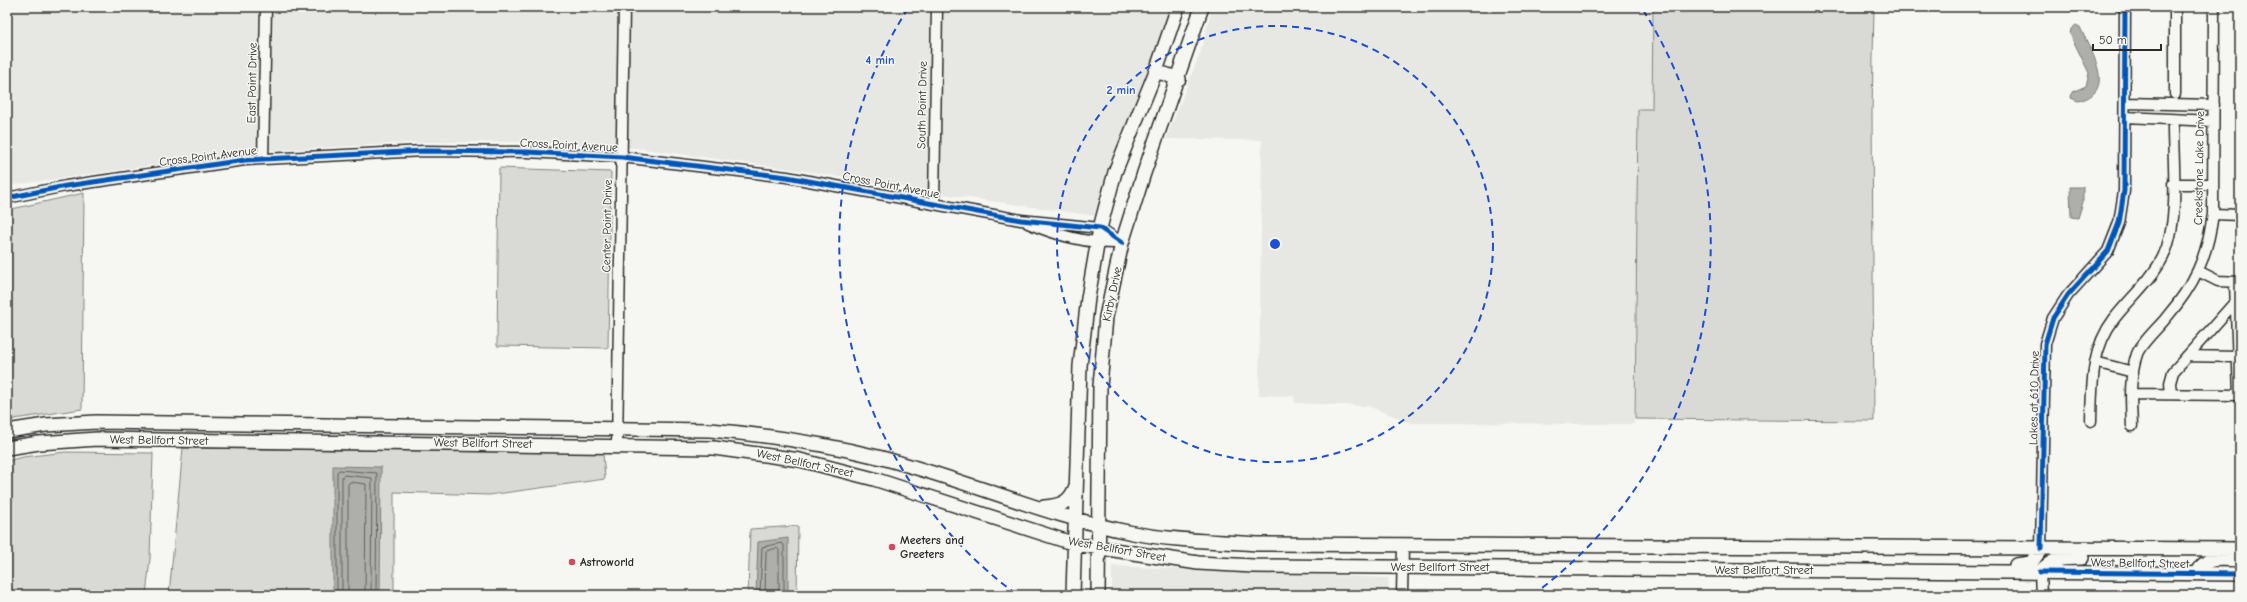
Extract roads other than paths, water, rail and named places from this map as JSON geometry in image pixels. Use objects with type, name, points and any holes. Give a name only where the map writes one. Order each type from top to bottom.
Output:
[{"type":"main road","name":"Kirby Drive","points":[[1073,595],[1080,366],[1088,298],[1100,228],[1115,172],[1156,71],[1178,7]]},
{"type":"main road","name":"Kirby Drive","points":[[1098,595],[1100,386],[1106,317],[1122,243],[1144,173],[1179,79],[1202,7]]},
{"type":"main road","points":[[1156,71],[1179,79]]},
{"type":"main road","name":"West Bellfort Street","points":[[7,431],[46,425],[96,422],[710,430],[763,435],[806,442],[878,457],[1076,520],[1099,525],[1165,538],[1257,544],[1823,547],[2041,550],[2240,549]]},
{"type":"main road","name":"West Bellfort Street","points":[[7,448],[39,443],[97,439],[714,448],[800,460],[874,479],[1075,544],[1198,563],[1253,566],[2240,574]]},
{"type":"main road","points":[[874,479],[878,457]]},
{"type":"main road","points":[[1038,508],[1058,506],[1065,503],[1072,496],[1077,483]]},
{"type":"main road","points":[[1253,566],[1257,544]]},
{"type":"main road","points":[[1558,546],[1558,568]]},
{"type":"main road","points":[[1688,569],[1689,547]]},
{"type":"main road","points":[[1822,570],[1823,547]]},
{"type":"main road","points":[[2040,572],[2047,563],[2055,560],[2107,558],[2120,549]]},
{"type":"main road","points":[[1981,571],[1986,565],[2028,564],[2034,561],[2041,550]]},
{"type":"main road","points":[[2198,573],[2201,566],[2210,559],[2240,560]]},
{"type":"street","name":"East Point Drive","points":[[263,159],[266,7]]},
{"type":"street","name":"Center Point Drive","points":[[617,446],[624,7]]},
{"type":"street","name":"South Point Drive","points":[[934,203],[937,7]]},
{"type":"street","name":"Lakes at 610 Drive","points":[[2041,550],[2045,344],[2053,318],[2068,295],[2108,251],[2119,223],[2124,191],[2125,7]]},
{"type":"street","points":[[2091,421],[2094,362],[2105,334],[2114,320],[2151,277],[2168,245],[2172,223],[2175,7]]},
{"type":"street","name":"Creekstone Lake Drive","points":[[2132,426],[2131,394],[2133,372],[2138,352],[2183,298],[2198,271],[2209,242],[2213,214],[2214,7]]},
{"type":"street","points":[[2125,103],[2174,99],[2214,105]]},
{"type":"street","points":[[2125,118],[2173,123],[2214,121]]},
{"type":"street","name":"Cross Point Avenue","points":[[7,198],[85,183],[208,164],[263,159],[424,151],[527,152],[622,157],[787,177],[1021,220],[1100,228],[1122,243]]},
{"type":"street","points":[[2173,184],[2213,184]]},
{"type":"street","points":[[2213,214],[2240,215]]},
{"type":"street","name":"Cross Point Avenue","points":[[1021,220],[1041,229],[1098,244],[1122,243]]},
{"type":"street","points":[[2131,394],[2239,395],[2236,301],[2237,282],[2210,279],[2198,271]]},
{"type":"street","points":[[2171,394],[2170,383],[2173,372],[2236,301]]},
{"type":"street","points":[[2187,356],[2237,357]]},
{"type":"street","points":[[2094,362],[2133,372]]},
{"type":"street","points":[[1402,595],[1403,545]]},
{"type":"street","points":[[2040,572],[2040,595]]},
{"type":"water","points":[[2076,25],[2080,27],[2095,58],[2099,80],[2097,89],[2090,96],[2078,101],[2071,98],[2072,92],[2086,86],[2089,73],[2070,34],[2071,29]]},
{"type":"water","points":[[2070,187],[2083,187],[2083,202],[2078,218],[2071,217]]},
{"type":"water","points":[[333,466],[381,467],[380,595],[333,595]]},
{"type":"water","points":[[788,538],[788,595],[756,595],[758,542]]},
{"type":"place","name":"Meeters and Greeters","points":[[892,547]]},
{"type":"place","name":"Astroworld","points":[[572,562]]}]
